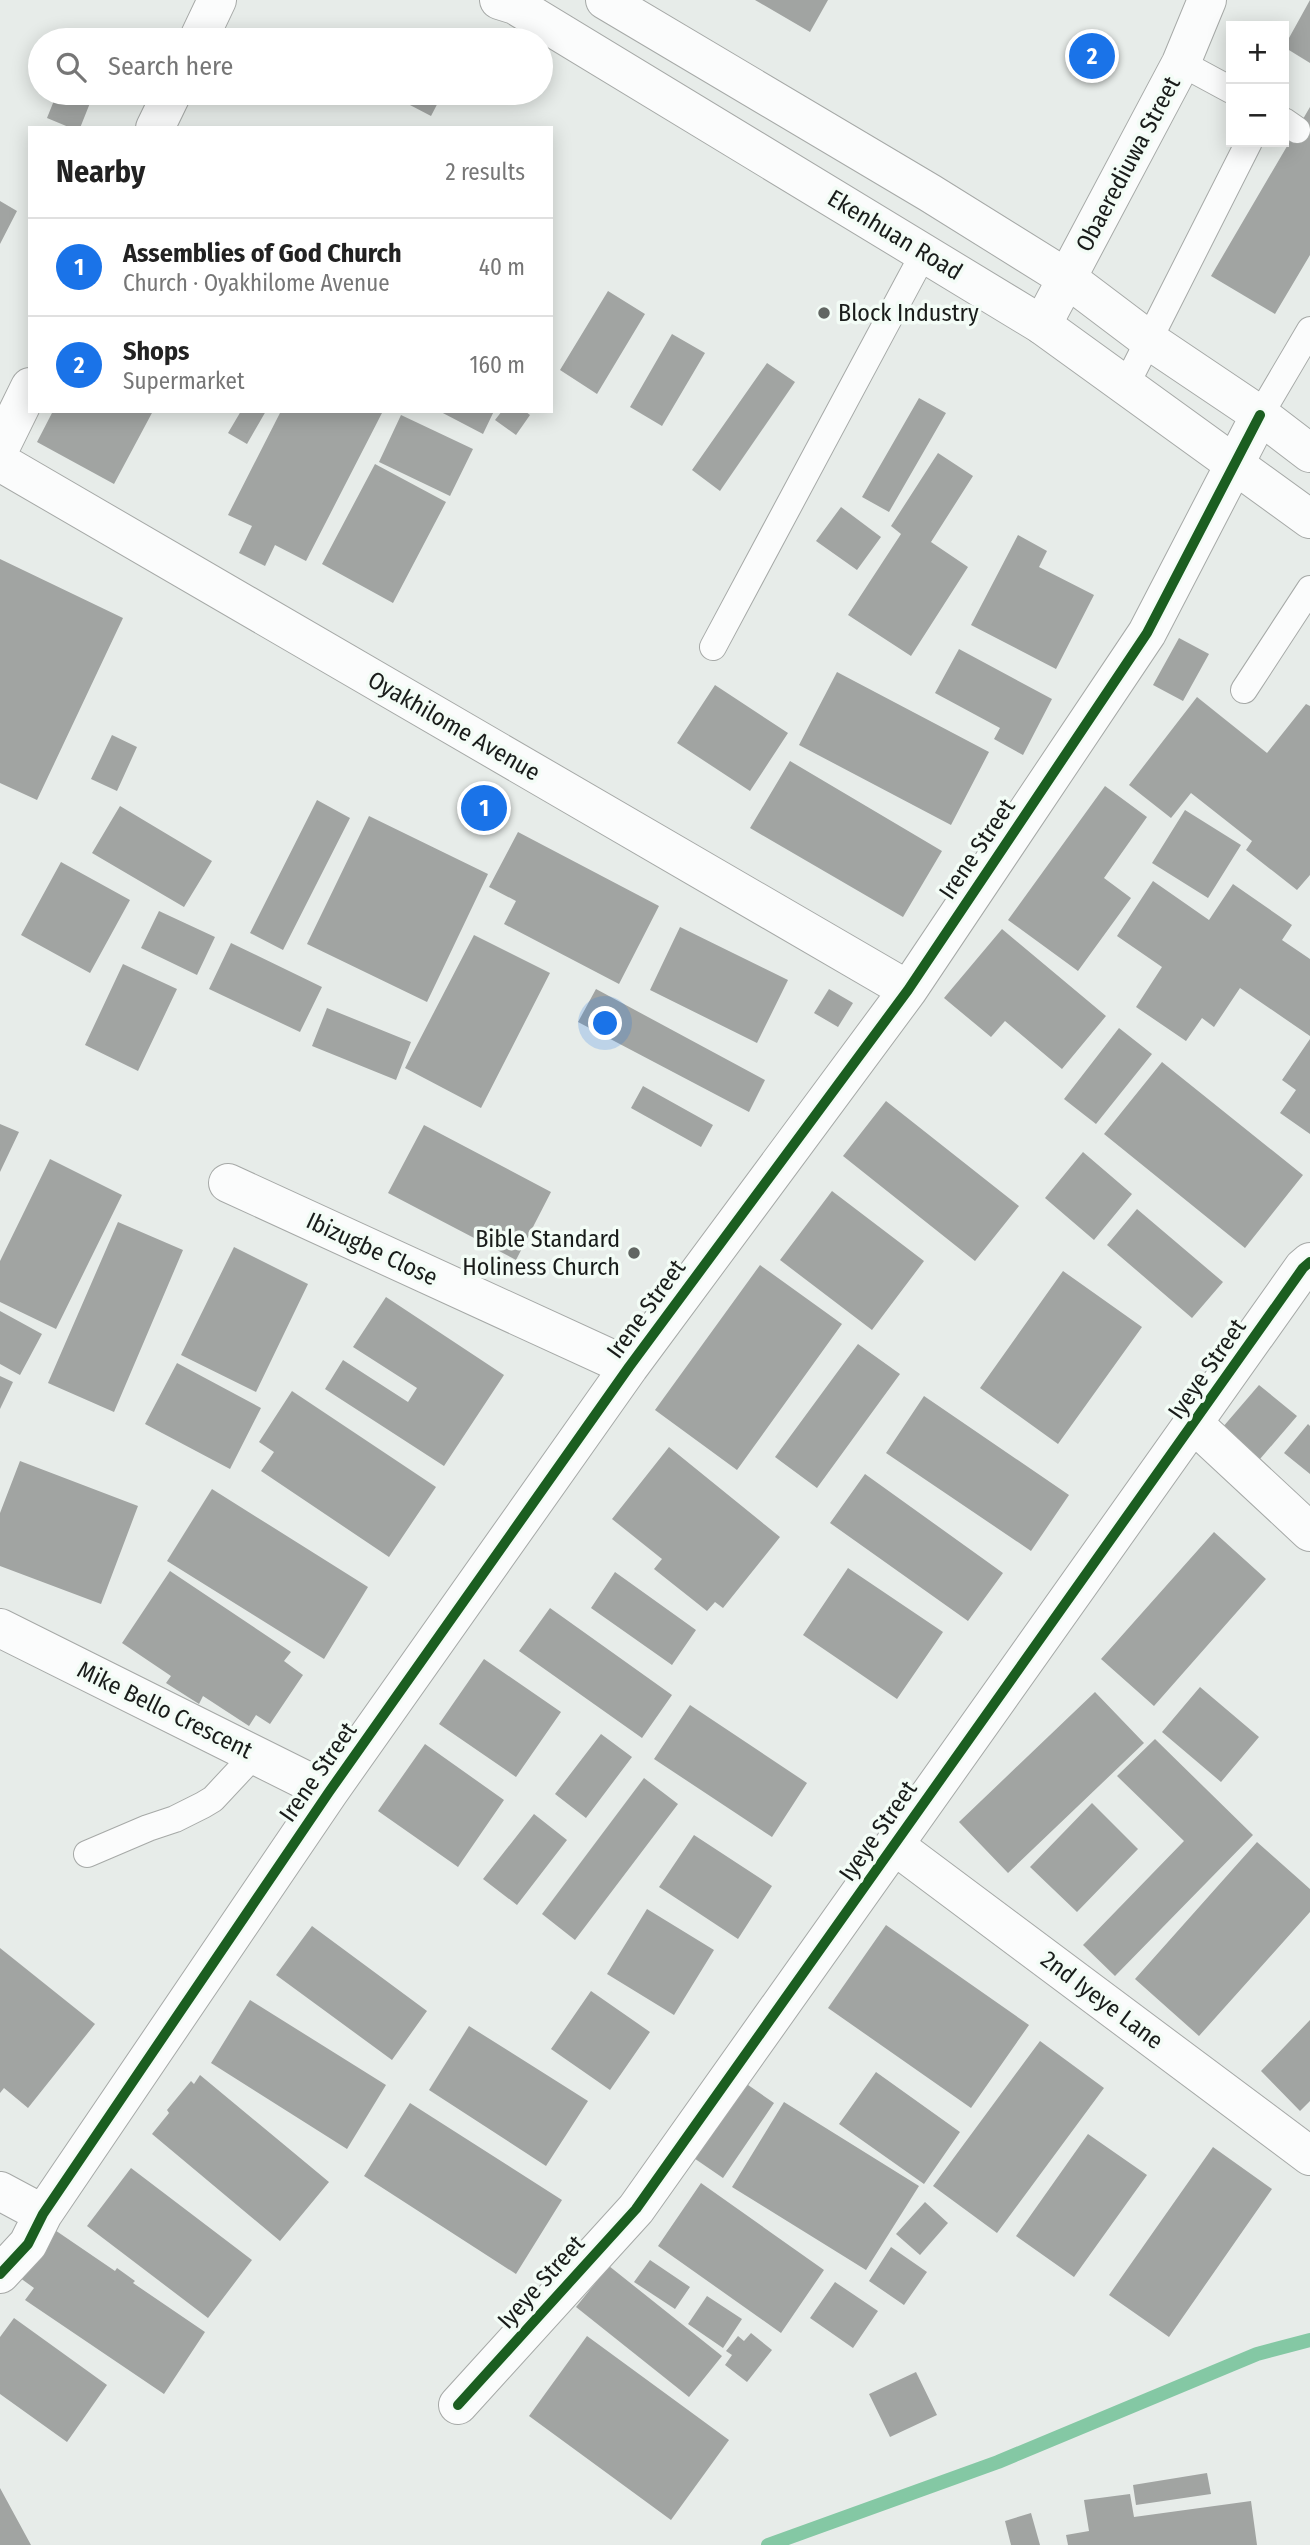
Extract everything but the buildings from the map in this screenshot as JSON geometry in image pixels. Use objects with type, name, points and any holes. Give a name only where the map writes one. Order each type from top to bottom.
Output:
[{"type":"street","points":[[204,28],[217,0]]},
{"type":"street","name":"Ekenhuan Road","points":[[499,0],[515,5],[553,28]]},
{"type":"street","points":[[605,0],[930,193],[1068,279],[1150,341],[1260,415],[1310,453]]},
{"type":"street","name":"Obaerediuwa Street","points":[[1042,325],[1181,62],[1207,0]]},
{"type":"street","name":"Ekenhuan Road","points":[[553,28],[1042,325],[1310,519]]},
{"type":"street","points":[[156,126],[166,105]]},
{"type":"street","points":[[0,448],[28,391]]},
{"type":"street","name":"Irene Street","points":[[0,2274],[28,2245],[43,2214],[330,1792],[629,1367],[908,990],[1147,632],[1260,415]]},
{"type":"street","name":"Oyakhilome Avenue","points":[[0,462],[908,990]]},
{"type":"street","name":"Ibizugbe Close","points":[[228,1183],[629,1367]]},
{"type":"street","name":"Iyeye Street","points":[[458,2405],[636,2208],[1303,1268],[1310,1262]]},
{"type":"street","points":[[1194,1424],[1310,1532]]},
{"type":"street","name":"Mike Bello Crescent","points":[[0,1629],[330,1792]]},
{"type":"street","name":"2nd Iyeye Lane","points":[[894,1845],[1310,2155]]},
{"type":"street","points":[[0,2190],[43,2214]]},
{"type":"lane","points":[[1181,62],[1226,87]]},
{"type":"lane","points":[[1125,387],[1247,147]]},
{"type":"lane","points":[[713,647],[924,253]]},
{"type":"lane","points":[[1260,415],[1310,330]]},
{"type":"lane","points":[[1244,690],[1310,589]]},
{"type":"lane","points":[[87,1854],[175,1819],[213,1799],[254,1755]]},
{"type":"waterway","points":[[768,2545],[998,2462],[1257,2354],[1310,2340]]},
{"type":"cycle path","points":[[0,2274],[28,2244],[43,2214],[329,1792],[629,1367],[908,990],[1147,633],[1260,415]]},
{"type":"cycle path","points":[[458,2405],[636,2209],[1303,1268],[1310,1262]]},
{"type":"place","name":"Shops","points":[[1092,56]]},
{"type":"place","name":"Block Industry","points":[[824,313]]},
{"type":"place","name":"Assemblies of God Church","points":[[484,808]]},
{"type":"place","name":"Bible Standard Holiness Church","points":[[634,1253]]}]
